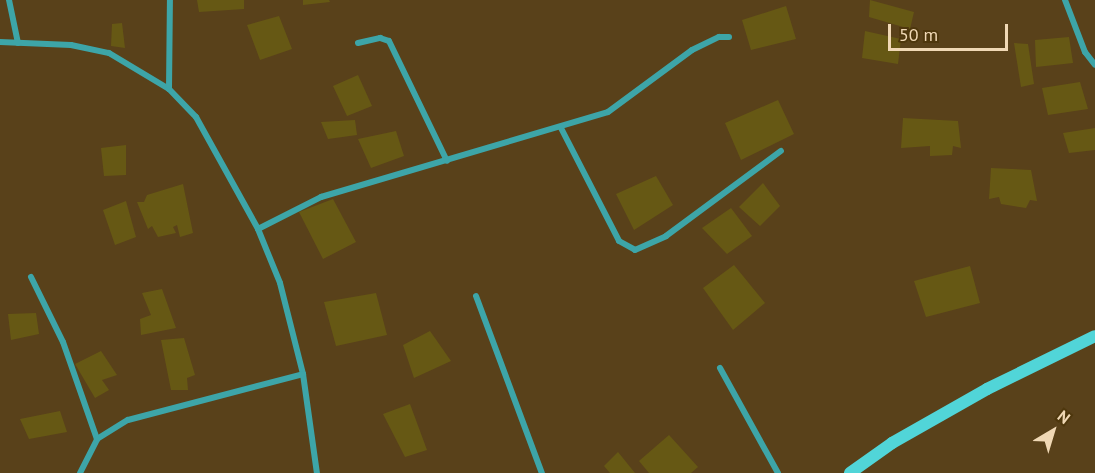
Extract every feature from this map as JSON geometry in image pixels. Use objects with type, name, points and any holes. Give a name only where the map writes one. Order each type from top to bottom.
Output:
[{"type":"main road","points":[[850,473],[892,443],[987,388],[1095,336]]},
{"type":"street","points":[[9,0],[18,43]]},
{"type":"street","points":[[169,89],[170,0]]},
{"type":"street","points":[[1065,0],[1085,52],[1095,65]]},
{"type":"street","points":[[258,229],[321,197],[561,128],[608,112],[692,50],[729,37]]},
{"type":"street","points":[[358,43],[380,38],[389,41],[447,160]]},
{"type":"street","points":[[0,42],[71,45],[109,53],[169,89],[196,117],[258,229],[280,283],[303,374],[317,473]]},
{"type":"street","points":[[561,128],[619,241],[635,250],[666,236],[781,151]]},
{"type":"street","points":[[31,277],[63,342],[97,439]]},
{"type":"street","points":[[476,296],[542,473]]},
{"type":"street","points":[[720,368],[778,473]]},
{"type":"street","points":[[80,473],[97,439],[128,420],[303,374]]},
{"type":"building","points":[[197,0],[244,0],[244,9],[199,12]]},
{"type":"building","points":[[303,0],[329,0],[330,2],[303,5]]},
{"type":"building","points":[[870,0],[914,12],[910,29],[869,17]]},
{"type":"building","points":[[786,6],[796,39],[751,50],[742,20]]},
{"type":"building","points":[[279,16],[292,49],[260,60],[247,25]]},
{"type":"building","points":[[122,23],[125,48],[111,46],[112,24]]},
{"type":"building","points":[[865,31],[901,39],[898,64],[862,58]]},
{"type":"building","points":[[1069,37],[1073,63],[1036,67],[1035,40]]},
{"type":"building","points":[[1014,43],[1028,44],[1034,84],[1021,87]]},
{"type":"building","points":[[358,75],[372,106],[347,116],[333,86]]},
{"type":"building","points":[[1080,82],[1088,109],[1048,115],[1042,88]]},
{"type":"building","points":[[778,100],[794,134],[741,160],[725,123]]},
{"type":"building","points":[[903,118],[958,121],[961,148],[953,146],[952,155],[930,156],[930,146],[901,148]]},
{"type":"building","points":[[355,120],[357,135],[328,139],[321,122]]},
{"type":"building","points":[[1095,128],[1095,150],[1069,153],[1063,133]]},
{"type":"building","points":[[396,131],[404,156],[371,168],[358,139]]},
{"type":"building","points":[[126,145],[126,175],[104,176],[101,148]]},
{"type":"building","points":[[991,168],[1031,170],[1037,201],[1030,200],[1026,208],[1001,204],[999,197],[989,199]]},
{"type":"building","points":[[656,176],[673,205],[634,230],[616,194]]},
{"type":"building","points":[[763,183],[780,206],[760,226],[739,207]]},
{"type":"building","points":[[183,184],[193,233],[180,237],[177,225],[173,227],[176,233],[158,237],[152,226],[148,229],[137,202],[144,202],[147,195]]},
{"type":"building","points":[[333,199],[356,242],[323,259],[299,212]]},
{"type":"building","points":[[126,201],[136,237],[115,245],[103,210]]},
{"type":"building","points":[[731,208],[752,236],[727,254],[702,228]]},
{"type":"building","points":[[734,265],[765,303],[733,330],[703,288]]},
{"type":"building","points":[[970,266],[980,303],[926,317],[914,281]]},
{"type":"building","points":[[162,289],[176,328],[141,335],[140,319],[151,315],[142,293]]},
{"type":"building","points":[[376,293],[387,335],[336,346],[324,302]]},
{"type":"building","points":[[36,313],[39,334],[11,340],[8,314]]},
{"type":"building","points":[[430,331],[451,361],[414,378],[403,345]]},
{"type":"building","points":[[184,338],[195,375],[187,378],[188,390],[171,390],[161,340]]},
{"type":"building","points":[[101,351],[117,375],[102,380],[109,390],[95,398],[75,364]]},
{"type":"building","points":[[410,404],[427,450],[405,457],[383,414]]},
{"type":"building","points":[[60,411],[67,432],[29,439],[20,419]]},
{"type":"building","points":[[669,435],[698,467],[691,473],[649,473],[639,461]]},
{"type":"building","points":[[618,452],[635,473],[610,473],[604,466]]}]
